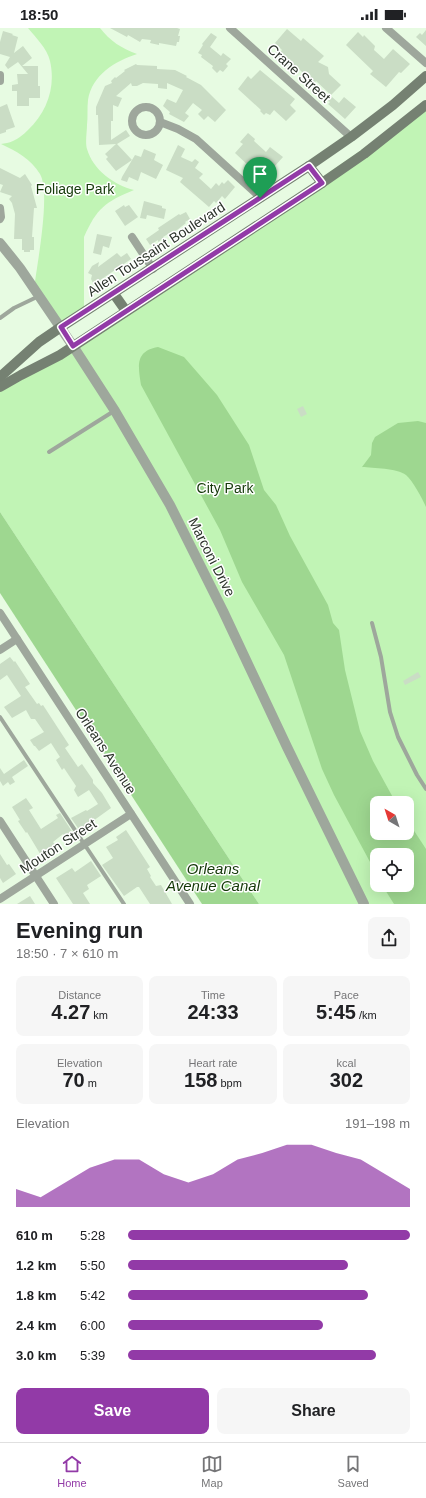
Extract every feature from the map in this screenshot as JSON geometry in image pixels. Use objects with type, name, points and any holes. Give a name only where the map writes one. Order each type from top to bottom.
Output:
[{"type":"main road","name":"Allen Toussaint Boulevard","points":[[0,377],[39,342],[153,269],[351,137],[393,105],[426,76]]},
{"type":"main road","points":[[0,387],[60,355],[322,183],[364,154],[426,105]]},
{"type":"main road","points":[[309,166],[322,183]]},
{"type":"main road","points":[[114,294],[126,311]]},
{"type":"street","name":"Crane Street","points":[[230,28],[351,137]]},
{"type":"street","points":[[386,28],[426,63]]},
{"type":"street","points":[[0,75],[0,81]]},
{"type":"street","points":[[160,122],[178,129],[196,139],[260,198]]},
{"type":"street","points":[[0,208],[0,219]]},
{"type":"street","points":[[132,237],[153,269]]},
{"type":"street","name":"Marconi Drive","points":[[0,242],[61,327],[115,411],[170,505],[223,611],[287,747],[364,904]]},
{"type":"street","name":"Orleans Avenue","points":[[0,613],[190,904]]},
{"type":"street","points":[[0,650],[17,639]]},
{"type":"street","name":"Mouton Street","points":[[0,899],[131,814]]},
{"type":"street","points":[[0,821],[54,904]]},
{"type":"lane","points":[[0,318],[14,308],[39,296]]},
{"type":"lane","points":[[48,452],[115,411]]},
{"type":"lane","points":[[372,624],[381,656],[390,712],[398,737],[417,775],[426,789]]},
{"type":"lane","points":[[0,717],[124,904]]},
{"type":"green space","name":"Foliage Park","points":[[28,28],[100,28],[116,44],[137,54],[113,65],[106,70],[99,76],[90,91],[88,100],[86,140],[90,157],[105,176],[126,188],[134,190],[109,202],[93,219],[84,237],[84,313],[61,327],[34,289],[44,212],[43,183],[40,174],[28,160],[1,144],[17,139],[35,123],[45,107],[51,90],[52,71],[49,56],[41,43]]},
{"type":"green space","name":"City Park","points":[[426,105],[426,904],[259,904],[0,512],[0,387],[203,260]]},
{"type":"water","points":[[158,347],[184,357],[217,395],[249,445],[264,490],[276,505],[290,536],[328,605],[333,623],[339,630],[345,670],[360,731],[373,761],[392,796],[370,796],[370,840],[414,840],[414,831],[426,849],[426,904],[394,904],[386,892],[414,892],[414,848],[370,848],[370,862],[334,795],[322,769],[284,655],[242,582],[220,530],[141,385],[139,372],[140,360],[145,352]]},
{"type":"water","points":[[418,421],[426,423],[426,507],[414,485],[406,475],[397,471],[362,467],[371,455],[372,443],[375,437],[398,423]]},
{"type":"water","name":"Orleans Avenue Canal","points":[[0,512],[259,904],[202,904],[0,593]]},
{"type":"building","points":[[110,28],[177,28],[180,29],[178,36],[180,36],[179,42],[177,42],[176,46],[159,43],[159,45],[150,43],[151,40],[142,39],[140,42],[128,35],[127,37]]},
{"type":"building","points":[[287,29],[301,41],[303,38],[324,56],[318,62],[328,67],[329,74],[341,85],[331,95],[316,81],[314,84],[295,65],[291,70],[276,57],[282,50],[275,43]]},
{"type":"building","points":[[426,30],[426,46],[416,37],[420,33],[422,35]]},
{"type":"building","points":[[3,31],[18,37],[14,53],[23,46],[32,58],[22,66],[38,66],[38,86],[40,86],[40,98],[29,98],[29,106],[17,106],[17,91],[12,91],[12,85],[18,84],[17,74],[28,74],[18,62],[8,69],[5,65],[10,57],[0,54],[0,42]]},
{"type":"building","points":[[358,32],[363,37],[364,35],[375,46],[374,50],[384,59],[393,49],[410,64],[401,73],[399,72],[386,87],[370,74],[373,71],[346,45]]},
{"type":"building","points":[[211,33],[217,37],[210,47],[221,56],[223,53],[231,59],[226,64],[228,66],[223,72],[220,70],[217,73],[212,68],[213,66],[198,53],[203,45],[202,44]]},
{"type":"building","points":[[136,64],[157,66],[157,69],[175,70],[187,76],[186,77],[201,85],[226,110],[215,122],[208,116],[204,120],[198,114],[202,110],[193,103],[185,113],[189,116],[184,122],[169,114],[170,112],[163,106],[167,99],[176,103],[183,90],[167,83],[167,89],[158,88],[158,84],[143,83],[137,86],[132,86],[131,83],[116,96],[122,98],[118,107],[113,105],[111,140],[126,130],[130,136],[117,144],[132,160],[116,171],[106,159],[108,157],[105,154],[116,144],[99,145],[98,115],[96,115],[96,107],[105,86],[112,83],[111,81],[125,71],[124,70]]},
{"type":"building","points":[[260,70],[295,99],[290,105],[296,111],[286,121],[274,110],[270,115],[266,113],[264,115],[260,111],[261,110],[238,89],[248,76],[251,79]]},
{"type":"building","points":[[332,97],[339,103],[344,97],[356,107],[345,119],[328,104],[330,102],[328,101]]},
{"type":"building","points":[[7,104],[15,127],[0,134],[0,107]]},
{"type":"building","points":[[248,133],[266,152],[270,147],[283,157],[274,167],[270,164],[258,177],[249,170],[251,168],[235,153],[243,144],[240,142]]},
{"type":"building","points":[[178,145],[185,149],[181,157],[192,162],[195,159],[199,162],[195,168],[203,174],[199,178],[211,189],[216,183],[219,186],[222,182],[224,184],[228,180],[235,187],[225,199],[222,196],[216,203],[214,201],[209,207],[180,182],[183,178],[166,170]]},
{"type":"building","points":[[144,149],[156,154],[154,160],[163,165],[156,179],[141,172],[138,181],[129,177],[127,182],[121,180],[135,155],[141,157]]},
{"type":"building","points":[[0,168],[20,178],[25,174],[32,185],[37,208],[34,208],[32,237],[34,237],[34,250],[30,250],[30,252],[24,252],[24,250],[22,250],[22,239],[14,239],[15,214],[12,203],[9,199],[12,196],[0,192],[3,185],[0,184]]},
{"type":"building","points":[[144,201],[162,206],[162,208],[166,209],[164,219],[147,215],[146,219],[140,218]]},
{"type":"building","points":[[124,205],[125,207],[129,205],[138,217],[125,226],[115,211]]},
{"type":"building","points":[[186,212],[190,219],[185,222],[186,223],[177,230],[163,237],[164,238],[158,242],[158,240],[150,245],[146,239],[159,230],[158,228],[179,214],[180,215]]},
{"type":"building","points":[[97,234],[112,237],[109,248],[103,246],[101,255],[93,253]]},
{"type":"building","points":[[117,253],[121,257],[127,253],[131,259],[96,283],[93,283],[91,279],[92,275],[88,273],[92,266],[99,262],[98,267]]},
{"type":"building","points":[[303,406],[307,414],[301,417],[297,409]]},
{"type":"building","points":[[10,657],[14,662],[15,661],[30,684],[25,687],[37,704],[39,703],[41,706],[43,705],[69,745],[65,748],[78,767],[82,764],[93,780],[93,783],[102,793],[111,808],[80,831],[71,818],[98,804],[89,790],[78,797],[74,790],[76,786],[64,768],[62,770],[56,760],[60,757],[51,743],[39,751],[34,746],[30,740],[44,732],[35,719],[31,719],[26,710],[12,718],[4,707],[21,696],[7,675],[0,680],[0,664]]},
{"type":"building","points":[[418,672],[421,677],[405,685],[403,681]]},
{"type":"building","points":[[24,760],[28,766],[12,777],[15,782],[10,785],[8,782],[3,786],[0,781],[0,768],[4,774]]},
{"type":"building","points":[[26,798],[33,808],[29,810],[41,829],[58,818],[56,815],[60,813],[75,836],[68,841],[63,834],[53,842],[57,847],[42,857],[27,832],[26,833],[18,821],[20,820],[12,807]]},
{"type":"building","points":[[126,830],[150,867],[147,869],[151,876],[150,877],[156,886],[161,885],[172,904],[150,904],[139,887],[124,896],[102,865],[113,858],[106,847],[118,840],[116,837]]},
{"type":"building","points":[[0,854],[7,865],[9,864],[16,874],[3,883],[0,878]]},
{"type":"building","points":[[91,861],[101,876],[87,885],[89,889],[83,893],[90,904],[73,904],[56,878],[72,868],[75,872]]},
{"type":"building","points":[[30,896],[35,904],[17,904]]},
{"type":"route","points":[[309,166],[322,183],[73,346],[61,327],[260,198],[309,166]]}]
